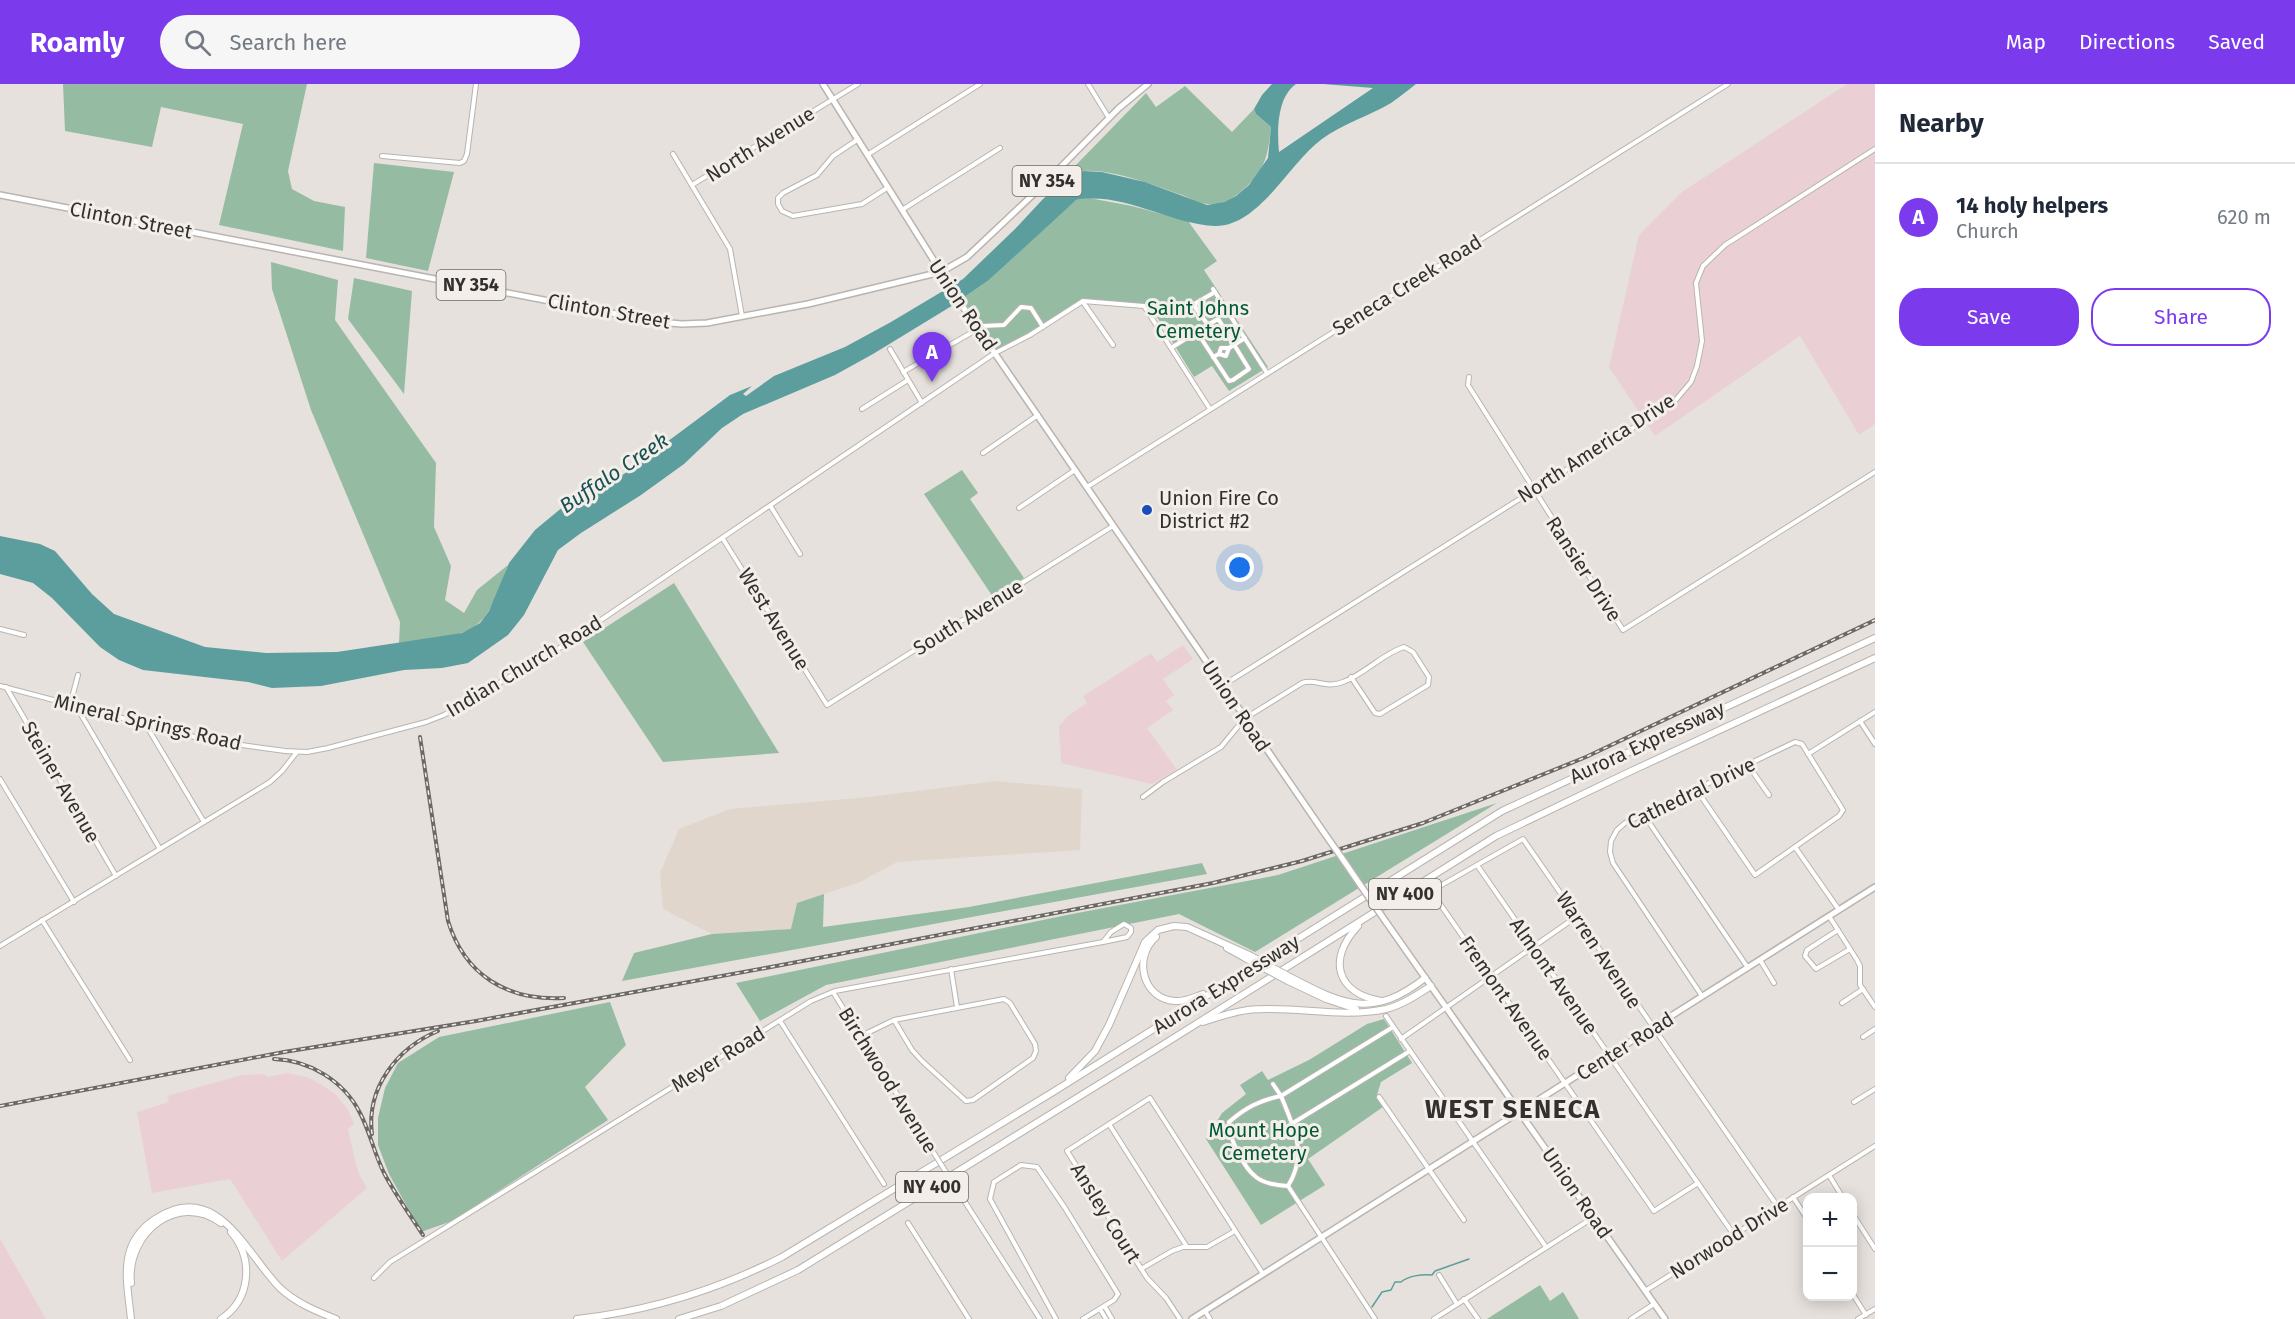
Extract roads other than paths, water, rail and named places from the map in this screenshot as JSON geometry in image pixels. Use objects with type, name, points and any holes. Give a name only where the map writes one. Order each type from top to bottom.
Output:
[{"type":"highway","name":"Aurora Expressway","points":[[577,1319],[606,1316],[667,1302],[754,1271],[810,1241],[1053,1092],[1502,811],[1875,638]]},
{"type":"highway","name":"Aurora Expressway","points":[[679,1319],[721,1306],[798,1270],[1496,836],[1875,658]]},
{"type":"highway","points":[[1364,920],[1343,944],[1340,952],[1342,973],[1354,992],[1360,996],[1384,1001]]},
{"type":"highway","points":[[1053,1092],[1080,1069],[1095,1051],[1109,1025],[1145,942],[1158,930],[1174,926],[1187,927],[1247,956],[1326,999],[1366,1011]]},
{"type":"highway","points":[[1212,991],[1182,1001],[1173,1001],[1154,993],[1147,983],[1142,962],[1153,939],[1169,930],[1186,930],[1247,956]]},
{"type":"highway","points":[[1290,979],[1344,1001],[1370,1005],[1400,996],[1425,978]]},
{"type":"highway","points":[[1189,1028],[1228,1013],[1247,1010],[1366,1011],[1385,1009],[1403,1003],[1431,986]]},
{"type":"highway","points":[[133,1319],[126,1264],[135,1238],[159,1216],[190,1208],[207,1211],[227,1223],[281,1289],[297,1301],[336,1319]]},
{"type":"highway","points":[[133,1319],[131,1268],[134,1251],[139,1241],[150,1228],[171,1215],[193,1213],[208,1217],[223,1225],[239,1242],[244,1255],[247,1271],[245,1288],[238,1302],[220,1319]]},
{"type":"main road","name":"Union Road","points":[[823,84],[856,140],[963,307],[1244,719],[1665,1319]]},
{"type":"main road","name":"Clinton Street","points":[[0,195],[658,322],[699,324],[814,302],[941,272],[967,257],[1041,188],[1109,118],[1148,84]]},
{"type":"main road","name":"Center Road","points":[[1192,1319],[1875,887]]},
{"type":"street","points":[[382,156],[460,163],[464,161],[467,154],[476,84]]},
{"type":"street","name":"North Avenue","points":[[693,186],[858,84]]},
{"type":"street","points":[[867,156],[980,84]]},
{"type":"street","points":[[1088,84],[1109,118]]},
{"type":"street","name":"Seneca Creek Road","points":[[1087,487],[1728,84]]},
{"type":"street","points":[[856,140],[833,156],[817,175],[783,193],[778,198],[782,211],[793,216],[862,204],[887,188]]},
{"type":"street","points":[[901,210],[1000,148]]},
{"type":"street","name":"North America Drive","points":[[1222,686],[1674,402],[1691,382],[1697,366],[1702,341],[1696,283],[1703,266],[1725,245],[1875,149]]},
{"type":"street","points":[[673,154],[730,249],[742,316]]},
{"type":"street","points":[[1208,325],[1195,307],[1196,303],[1214,291],[1267,373]]},
{"type":"street","points":[[1083,301],[1144,306],[1210,409]]},
{"type":"street","points":[[1083,301],[1113,345]]},
{"type":"street","name":"Indian Church Road","points":[[297,752],[328,748],[444,715],[561,647],[771,507],[995,353],[1043,327],[1083,301]]},
{"type":"street","points":[[903,372],[979,328],[986,325],[1004,326],[1021,307],[1031,308],[1043,327]]},
{"type":"street","points":[[1171,348],[1208,325],[1219,320],[1250,369],[1233,380],[1227,379],[1197,332]]},
{"type":"street","points":[[1219,354],[1221,348],[1229,348],[1245,338]]},
{"type":"street","points":[[1213,357],[1219,354],[1226,356],[1229,348]]},
{"type":"street","points":[[890,349],[922,403]]},
{"type":"street","name":"Ransier Drive","points":[[1469,377],[1468,385],[1623,630],[1875,472]]},
{"type":"street","points":[[862,409],[908,380]]},
{"type":"street","points":[[983,453],[1038,415]]},
{"type":"street","points":[[1019,508],[1075,470]]},
{"type":"street","points":[[771,507],[800,554]]},
{"type":"street","name":"South Avenue","points":[[824,700],[827,705],[1113,526]]},
{"type":"street","name":"West Avenue","points":[[723,538],[824,700]]},
{"type":"street","points":[[0,629],[24,635]]},
{"type":"street","points":[[1143,797],[1163,782],[1221,747],[1244,719],[1302,682],[1310,680],[1329,686],[1352,677],[1404,647],[1413,652],[1429,677],[1429,681],[1428,685],[1380,714],[1375,713],[1352,677]]},
{"type":"street","points":[[70,705],[78,675]]},
{"type":"street","name":"Mineral Springs Road","points":[[0,686],[206,740],[297,752]]},
{"type":"street","name":"Steiner Avenue","points":[[6,687],[116,876]]},
{"type":"street","points":[[76,706],[160,849]]},
{"type":"street","points":[[1696,789],[1755,874],[1839,816],[1843,810],[1808,754],[1875,712]]},
{"type":"street","points":[[1860,721],[1875,744]]},
{"type":"street","points":[[146,725],[204,822]]},
{"type":"street","name":"Cathedral Drive","points":[[1702,997],[1637,901],[1611,857],[1611,841],[1617,830],[1644,814],[1795,742],[1802,744],[1808,754]]},
{"type":"street","points":[[0,946],[270,782],[297,752]]},
{"type":"street","points":[[1748,765],[1769,795]]},
{"type":"street","points":[[0,779],[74,902]]},
{"type":"street","points":[[1644,814],[1748,968]]},
{"type":"street","name":"Warren Avenue","points":[[1477,865],[1523,839],[1778,1207]]},
{"type":"street","points":[[1795,847],[1839,910]]},
{"type":"street","name":"Fremont Avenue","points":[[1477,865],[1431,891],[1654,1211],[1698,1183]]},
{"type":"street","name":"Almont Avenue","points":[[1477,865],[1734,1235]]},
{"type":"street","points":[[1829,916],[1860,966],[1863,989],[1875,1007]]},
{"type":"street","points":[[1401,1039],[1576,917]]},
{"type":"street","points":[[42,920],[130,1060]]},
{"type":"street","name":"Meyer Road","points":[[374,1278],[390,1262],[811,1001],[833,992],[951,969],[1103,942],[1127,937],[1131,928],[1124,924],[1118,926],[1103,942]]},
{"type":"street","points":[[1838,930],[1807,950],[1805,956],[1816,969],[1850,949]]},
{"type":"street","points":[[1760,960],[1774,983]]},
{"type":"street","points":[[951,969],[957,1007]]},
{"type":"street","points":[[1842,1003],[1863,989]]},
{"type":"street","name":"Birchwood Avenue","points":[[833,992],[1040,1319]]},
{"type":"street","points":[[861,1036],[894,1020],[1004,999],[1010,1003],[1035,1044],[1036,1051],[1033,1058],[973,1100],[966,1101],[912,1050],[894,1020]]},
{"type":"street","points":[[1386,1016],[1546,1247]]},
{"type":"street","points":[[780,1021],[884,1184]]},
{"type":"street","points":[[1375,1319],[1288,1186],[1271,1184],[1257,1178],[1236,1148],[1228,1128],[1229,1122],[1260,1100],[1281,1096],[1393,1027]]},
{"type":"street","points":[[1863,1037],[1875,1029]]},
{"type":"street","points":[[1293,1123],[1410,1051]]},
{"type":"street","points":[[1273,1084],[1293,1123],[1299,1160],[1294,1177],[1288,1186]]},
{"type":"street","points":[[1854,1102],[1875,1089]]},
{"type":"street","points":[[1379,1097],[1464,1220]]},
{"type":"street","name":"Ansley Court","points":[[1180,1319],[1167,1298],[1141,1269],[1067,1151],[1150,1098],[1263,1274]]},
{"type":"street","points":[[1109,1124],[1187,1247]]},
{"type":"street","name":"Norwood Drive","points":[[1645,1291],[1875,1146]]},
{"type":"street","points":[[1056,1319],[990,1199],[994,1182],[1021,1165],[1037,1167],[1118,1294],[1102,1308],[1083,1319]]},
{"type":"street","points":[[1829,1175],[1840,1193]]},
{"type":"street","points":[[1794,1197],[1803,1212]]},
{"type":"street","points":[[1434,1319],[1594,1217]]},
{"type":"street","points":[[1857,1221],[1875,1249]]},
{"type":"street","points":[[908,1223],[969,1319]]},
{"type":"street","points":[[1141,1269],[1168,1253],[1187,1247],[1213,1245],[1235,1231]]},
{"type":"street","points":[[1439,1275],[1457,1304]]},
{"type":"street","points":[[1464,1299],[1478,1319]]},
{"type":"street","points":[[1857,1301],[1866,1315]]},
{"type":"street","points":[[1631,1319],[1654,1304]]},
{"type":"street","points":[[1102,1308],[1106,1319]]},
{"type":"street","points":[[1102,1308],[1112,1319]]},
{"type":"street","points":[[1858,1319],[1875,1309]]},
{"type":"street","points":[[1205,1311],[1210,1319]]},
{"type":"water","points":[[1272,84],[1296,84],[1285,97],[1282,106],[1278,125],[1279,152],[1373,88],[1323,84],[1416,84],[1391,103],[1322,139],[1273,192],[1246,216],[1231,224],[1215,226],[1198,224],[1111,200],[1094,198],[1076,200],[989,280],[950,307],[835,375],[743,414],[722,428],[684,464],[558,550],[524,615],[508,635],[468,663],[442,668],[404,670],[321,686],[272,688],[248,682],[143,670],[119,660],[100,647],[52,598],[33,583],[0,574],[0,536],[40,544],[55,551],[92,594],[114,614],[205,647],[266,653],[337,652],[462,633],[480,623],[489,611],[509,563],[535,530],[564,506],[624,474],[730,395],[752,386],[743,394],[746,396],[774,376],[845,347],[963,279],[1043,199],[1072,175],[1084,171],[1102,172],[1145,182],[1207,205],[1224,202],[1236,196],[1249,185],[1268,158],[1271,127],[1256,114],[1254,109]]},
{"type":"waterway","points":[[1372,1307],[1382,1292],[1391,1290],[1395,1282],[1415,1276],[1432,1275],[1435,1271],[1469,1259]]},
{"type":"railway","points":[[0,1106],[284,1052],[476,1021],[771,967],[1213,883],[1302,861],[1423,823],[1586,757],[1875,620]]},
{"type":"railway","points":[[420,737],[448,921],[465,957],[491,981],[507,989],[525,995],[564,998]]},
{"type":"railway","points":[[372,1134],[371,1117],[374,1101],[387,1072],[410,1048],[423,1038],[438,1031]]},
{"type":"railway","points":[[274,1059],[300,1063],[312,1068],[324,1074],[345,1091],[363,1120],[384,1173],[423,1235]]},
{"type":"place","name":"14 holy helpers","points":[[932,382]]},
{"type":"place","name":"Union Fire Co District #2","points":[[1147,510]]},
{"type":"district","name":"WEST SENECA","points":[[1513,1109]]},
{"type":"park label","name":"Saint Johns Cemetery","points":[[1198,320]]},
{"type":"park label","name":"Mount Hope Cemetery","points":[[1264,1142]]},
{"type":"water label","name":"Buffalo Creek","points":[[614,473]]}]
